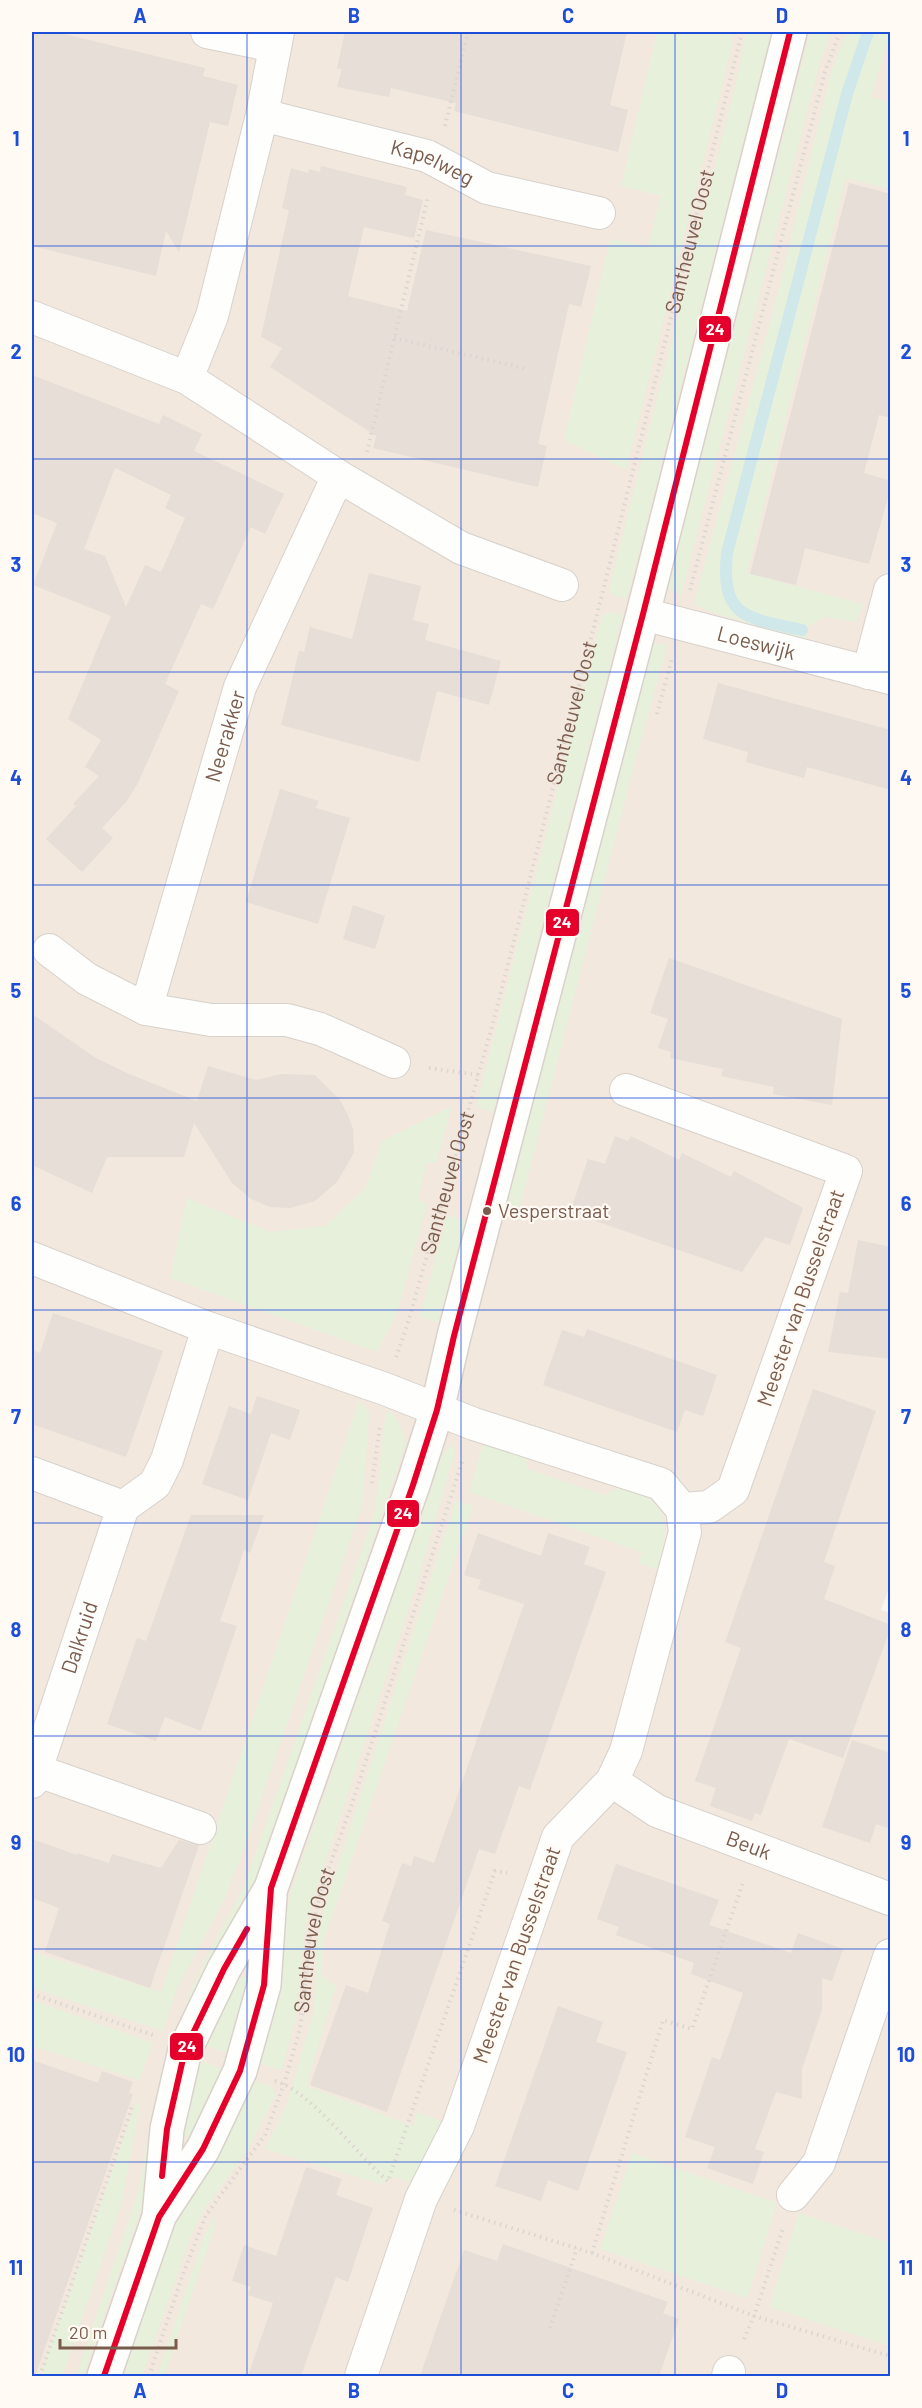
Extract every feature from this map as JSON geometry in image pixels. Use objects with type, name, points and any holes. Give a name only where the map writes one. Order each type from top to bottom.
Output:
[{"type":"street","points":[[187,378],[212,316],[262,115],[276,39],[207,32]]},
{"type":"street","name":"Santheuvel Oost","points":[[159,2217],[166,2129],[185,2050],[224,1969],[271,1888],[437,1410],[454,1336],[643,614],[790,32]]},
{"type":"street","name":"Kapelweg","points":[[262,115],[427,156],[487,188],[599,213]]},
{"type":"street","points":[[32,317],[187,378],[348,482],[460,548],[562,585]]},
{"type":"street","name":"Neerakker","points":[[146,1009],[240,687],[348,482]]},
{"type":"street","name":"Loeswijk","points":[[643,614],[880,676],[891,590]]},
{"type":"street","points":[[50,950],[87,979],[146,1009],[211,1020],[287,1020],[320,1029],[394,1062]]},
{"type":"street","name":"Meester van Busselstraat","points":[[361,2376],[421,2199],[458,2126],[558,1838],[612,1780],[626,1751],[685,1532],[682,1509],[709,1507],[733,1490],[846,1171],[626,1089]]},
{"type":"street","points":[[32,1258],[208,1328],[385,1389],[474,1424],[661,1484],[682,1509]]},
{"type":"street","points":[[32,1473],[123,1507],[154,1484],[166,1460],[208,1328]]},
{"type":"street","name":"Dalkruid","points":[[123,1507],[34,1776],[201,1828]]},
{"type":"street","name":"Beuk","points":[[612,1780],[657,1811],[891,1899]]},
{"type":"street","name":"Santheuvel Oost","points":[[104,2376],[159,2217],[203,2149],[240,2071],[264,1985],[271,1888]]},
{"type":"street","points":[[793,2195],[819,2163],[891,1955]]},
{"type":"path","points":[[348,482],[394,338],[468,32]]},
{"type":"path","name":"Santheuvel Oost","points":[[385,1389],[407,1326],[479,1076],[742,32]]},
{"type":"path","points":[[394,338],[527,369]]},
{"type":"path","points":[[394,1062],[479,1076]]},
{"type":"path","points":[[443,1203],[450,1205]]},
{"type":"path","name":"Santheuvel Oost","points":[[150,2376],[183,2274],[207,2215],[265,2135],[284,2084],[300,2029],[309,1942],[322,1887],[353,1801],[453,1490]]},
{"type":"path","points":[[592,2253],[663,2020],[692,2029],[755,1848]]},
{"type":"path","points":[[388,2181],[495,1871],[543,1880]]},
{"type":"path","points":[[32,1994],[154,2036]]},
{"type":"path","points":[[284,2084],[304,2098],[388,2181],[421,2199],[592,2253],[754,2316],[891,2356]]},
{"type":"path","points":[[40,2376],[135,2100]]},
{"type":"path","points":[[754,2316],[793,2195]]},
{"type":"path","points":[[550,2328],[577,2248]]},
{"type":"shaded area","points":[[32,32],[890,32],[890,1585],[881,1610],[890,1613],[890,2376],[32,2376]]},
{"type":"green space","points":[[657,32],[733,32],[731,49],[626,470],[564,440],[610,239],[648,246],[661,196],[621,186]]},
{"type":"green space","points":[[746,32],[771,32],[627,599],[612,595],[609,589],[739,70]]},
{"type":"green space","points":[[810,32],[831,32],[820,62],[681,595],[668,588]]},
{"type":"green space","points":[[846,32],[890,32],[871,97],[890,102],[890,189],[846,178],[747,573],[863,604],[856,622],[826,617],[808,626],[805,640],[708,611],[694,604],[777,296],[830,76]]},
{"type":"green space","points":[[608,612],[623,615],[493,1112],[476,1107],[602,616]]},
{"type":"green space","points":[[653,643],[660,645],[668,643],[633,769],[517,1218],[504,1215]]},
{"type":"green space","points":[[452,1106],[436,1163],[427,1162],[418,1200],[427,1204],[398,1310],[377,1352],[170,1278],[187,1198],[270,1232],[325,1226],[365,1189],[382,1141]]},
{"type":"green space","points":[[447,1215],[465,1221],[438,1322],[420,1317]]},
{"type":"green space","points":[[359,1401],[368,1410],[369,1417],[362,1506],[245,1846],[225,1897],[177,1989],[163,2031],[32,1988],[32,1952],[161,1992]]},
{"type":"green space","points":[[390,1412],[401,1428],[405,1446],[255,1887],[177,2029],[207,1956],[243,1889],[373,1518],[386,1413]]},
{"type":"green space","points":[[484,1440],[524,1452],[528,1469],[604,1495],[620,1487],[648,1498],[656,1505],[664,1522],[664,1541],[658,1570],[639,1563],[641,1552],[469,1492]]},
{"type":"green space","points":[[453,1444],[455,1451],[415,1589],[311,1905],[305,1928],[296,2016],[283,2067],[280,2070],[276,2069],[253,2061],[291,1892],[441,1457]]},
{"type":"green space","points":[[456,1500],[473,1506],[324,1940],[321,1975],[336,1986],[306,2086],[413,2126],[417,2112],[445,2123],[414,2184],[395,2177],[380,2184],[265,2149],[286,2107],[314,2011],[316,1949],[324,1908]]},
{"type":"green space","points":[[232,1973],[253,1981],[233,2055],[202,2044]]},
{"type":"green space","points":[[32,2000],[153,2043],[139,2080],[32,2046]]},
{"type":"green space","points":[[168,2059],[140,2213],[83,2376],[76,2376],[139,2190],[151,2116]]},
{"type":"green space","points":[[196,2059],[228,2071],[198,2140],[176,2133]]},
{"type":"green space","points":[[246,2078],[270,2086],[276,2094],[247,2152],[204,2209],[191,2235],[142,2376],[122,2376],[175,2225]]},
{"type":"green space","points":[[136,2103],[140,2104],[122,2202],[62,2376],[40,2376]]},
{"type":"green space","points":[[632,2153],[777,2203],[747,2298],[600,2249]]},
{"type":"green space","points":[[799,2213],[890,2243],[890,2346],[769,2307]]},
{"type":"green space","points":[[217,2214],[164,2376],[157,2376],[205,2234]]},
{"type":"building","points":[[32,32],[56,32],[205,68],[203,76],[238,85],[228,126],[210,122],[179,252],[166,231],[156,276],[32,246]]},
{"type":"building","points":[[345,32],[627,32],[610,105],[628,110],[618,152],[454,111],[456,103],[391,88],[389,97],[337,87],[342,69],[337,68]]},
{"type":"building","points":[[321,166],[407,187],[405,195],[423,200],[414,238],[364,227],[348,296],[407,311],[426,230],[591,266],[581,307],[569,304],[538,444],[547,446],[538,487],[373,448],[376,436],[270,367],[282,348],[261,337],[289,210],[282,208],[291,168],[308,173],[309,169],[320,172]]},
{"type":"building","points":[[849,183],[891,194],[891,418],[879,415],[864,473],[891,481],[891,487],[869,564],[805,548],[796,585],[750,574]]},
{"type":"building","points":[[32,375],[159,424],[163,415],[202,434],[194,451],[284,494],[265,534],[251,527],[213,609],[201,604],[165,684],[179,691],[138,783],[126,802],[102,828],[113,838],[82,872],[46,839],[76,806],[73,804],[99,776],[85,767],[101,740],[68,719],[111,616],[33,585],[57,523],[32,513]],"holes":[[[115,468],[171,495],[165,508],[185,518],[161,572],[145,565],[126,607],[105,556],[84,549]]]},
{"type":"building","points":[[369,573],[421,586],[413,620],[429,624],[425,640],[501,661],[489,705],[437,691],[419,762],[281,725],[299,651],[304,652],[310,627],[352,639]]},
{"type":"building","points":[[718,683],[891,730],[891,790],[807,767],[804,778],[746,762],[748,752],[703,739]]},
{"type":"building","points":[[280,789],[319,801],[316,808],[350,818],[318,924],[246,902]]},
{"type":"building","points":[[353,905],[385,916],[375,949],[343,939]]},
{"type":"building","points":[[669,958],[842,1019],[832,1105],[773,1094],[774,1087],[721,1076],[723,1069],[670,1058],[671,1052],[658,1048],[668,1019],[650,1013]]},
{"type":"building","points":[[32,1014],[96,1058],[197,1101],[208,1066],[256,1080],[282,1074],[315,1075],[340,1100],[347,1113],[353,1129],[354,1153],[337,1182],[315,1201],[290,1208],[270,1207],[251,1199],[232,1183],[194,1123],[184,1157],[107,1157],[92,1193],[32,1165]]},
{"type":"building","points":[[615,1136],[628,1141],[631,1136],[679,1160],[682,1153],[731,1177],[734,1171],[803,1208],[790,1245],[765,1237],[742,1272],[570,1212],[588,1159],[605,1164]]},
{"type":"building","points":[[858,1240],[891,1247],[891,1359],[828,1352],[840,1292],[848,1293]]},
{"type":"building","points":[[53,1313],[163,1351],[126,1457],[32,1424],[32,1350],[40,1353]]},
{"type":"building","points":[[587,1329],[717,1375],[703,1416],[685,1410],[677,1432],[543,1385],[562,1330],[584,1337]]},
{"type":"building","points":[[813,1389],[876,1411],[824,1562],[835,1566],[824,1599],[891,1625],[891,1627],[843,1758],[789,1739],[761,1815],[755,1813],[752,1821],[710,1806],[716,1788],[695,1781],[741,1648],[725,1642]]},
{"type":"building","points":[[257,1396],[300,1410],[290,1440],[271,1433],[248,1500],[202,1484],[229,1406],[251,1414]]},
{"type":"building","points":[[191,1515],[264,1515],[250,1553],[244,1550],[220,1621],[237,1626],[201,1731],[165,1717],[156,1741],[107,1724],[137,1638],[146,1641]]},
{"type":"building","points":[[478,1533],[541,1556],[548,1533],[590,1547],[584,1564],[606,1572],[530,1790],[519,1786],[495,1854],[479,1849],[387,2112],[310,2085],[346,1985],[368,1993],[390,1924],[382,1921],[402,1863],[411,1866],[414,1856],[434,1863],[524,1604],[478,1589],[481,1580],[464,1575]]},
{"type":"building","points":[[852,1740],[891,1753],[891,1829],[876,1824],[870,1843],[822,1827]]},
{"type":"building","points":[[32,1839],[77,1855],[77,1853],[109,1863],[112,1854],[161,1868],[179,1840],[199,1845],[150,1988],[45,1952],[59,1908],[32,1898]]},
{"type":"building","points":[[616,1864],[719,1900],[709,1925],[791,1953],[798,1933],[843,1949],[832,1981],[822,1978],[822,2010],[802,2069],[802,2099],[776,2092],[755,2149],[764,2152],[753,2184],[707,2168],[715,2147],[685,2137],[712,2057],[720,2060],[743,1993],[691,1974],[694,1963],[616,1935],[619,1927],[597,1919]]},
{"type":"building","points":[[558,2006],[603,2022],[596,2042],[627,2052],[578,2191],[548,2180],[541,2201],[495,2186]]},
{"type":"building","points":[[32,2060],[98,2083],[102,2071],[133,2082],[129,2093],[133,2094],[36,2374],[32,2373]]},
{"type":"building","points":[[306,2167],[342,2179],[336,2195],[373,2208],[348,2282],[336,2277],[301,2376],[248,2376],[273,2303],[248,2295],[251,2287],[232,2281],[244,2245],[276,2256]]},
{"type":"building","points":[[503,2244],[668,2302],[663,2313],[679,2319],[659,2376],[420,2376],[464,2250],[497,2261]]},
{"type":"waterway","points":[[802,630],[752,618],[733,603],[728,591],[727,553],[847,94],[868,32]]},
{"type":"transit line","name":"24","points":[[104,2376],[159,2217],[203,2149],[240,2071],[264,1985],[271,1888],[413,1485],[437,1410],[454,1336],[643,614],[790,32]]},
{"type":"transit line","name":"24","points":[[162,2176],[167,2129],[185,2050],[224,1969],[247,1929]]},
{"type":"place","name":"Vesperstraat","points":[[487,1211]]}]
